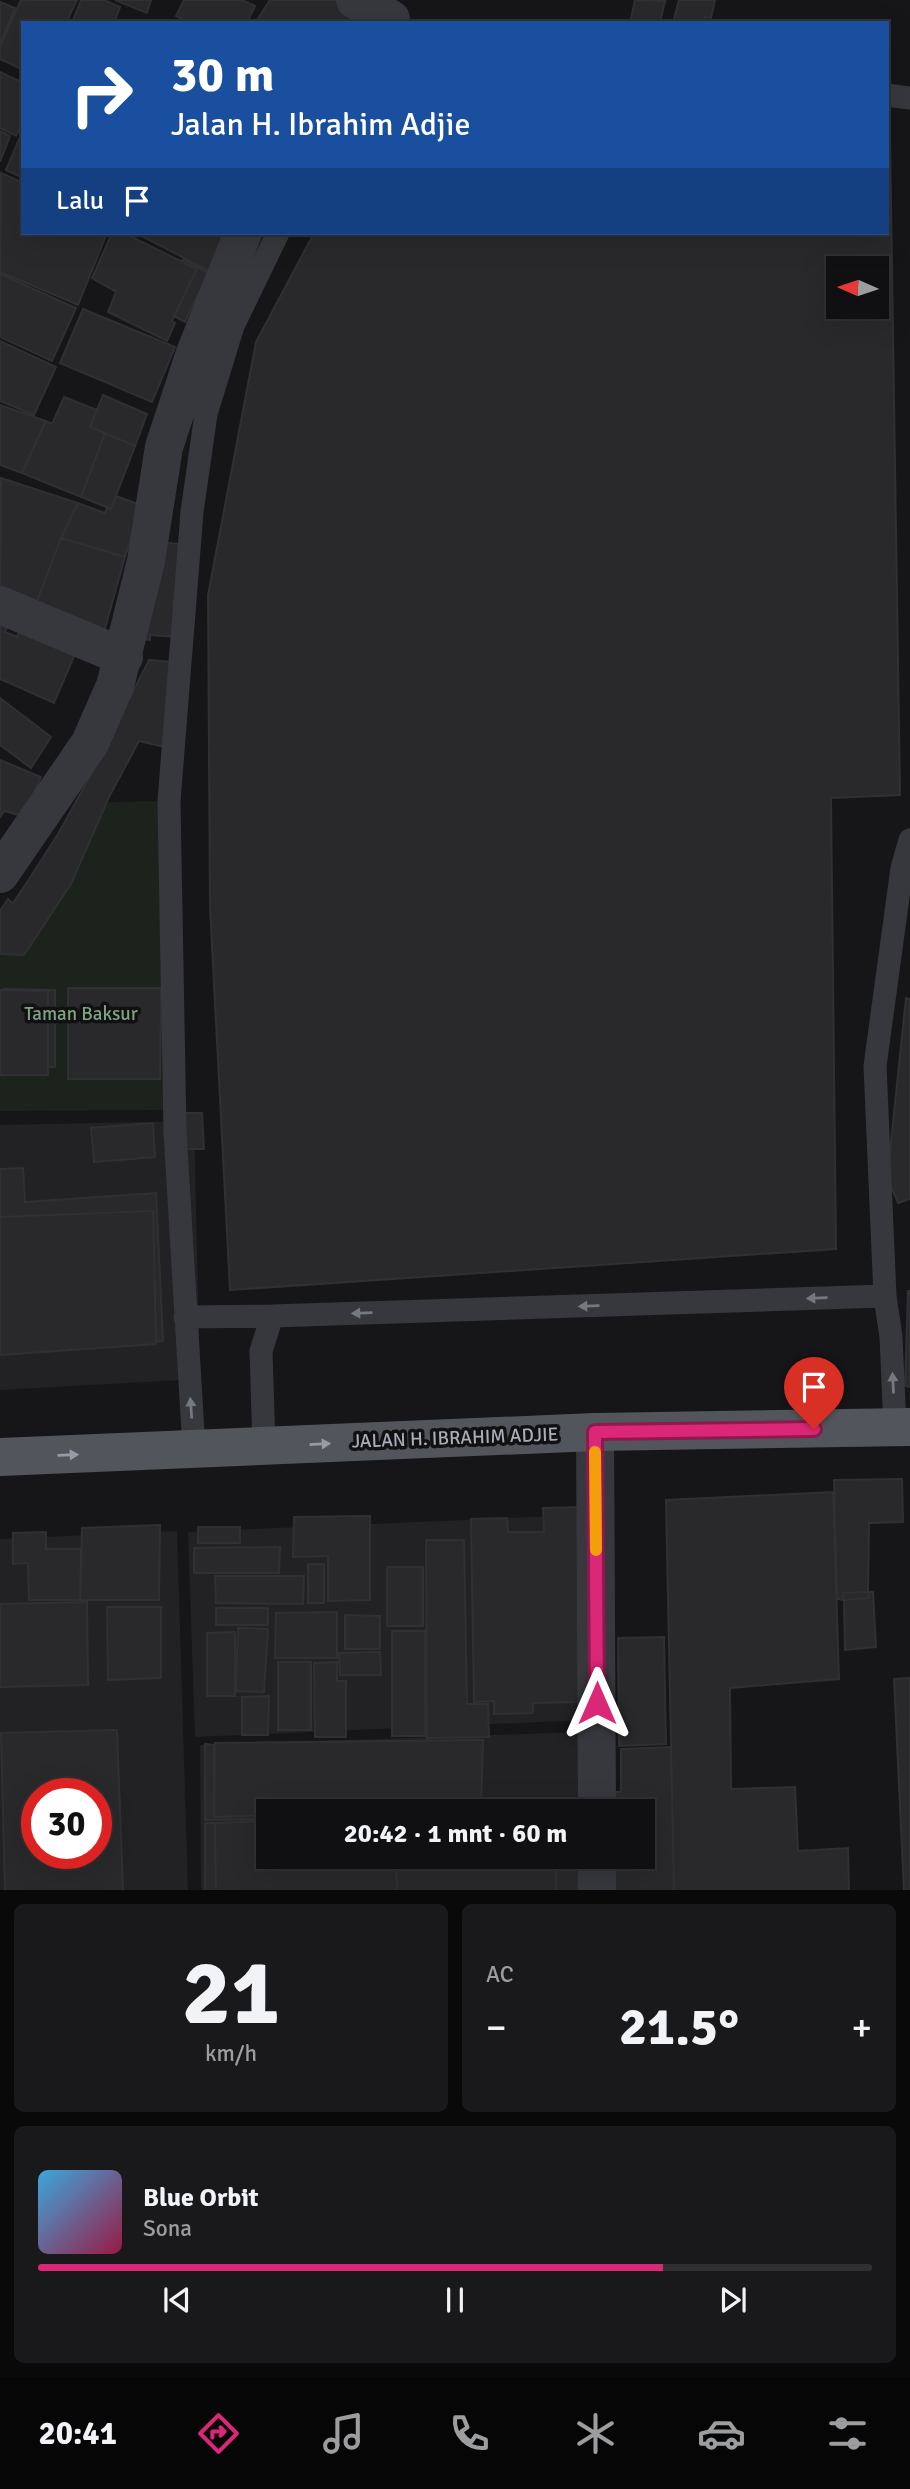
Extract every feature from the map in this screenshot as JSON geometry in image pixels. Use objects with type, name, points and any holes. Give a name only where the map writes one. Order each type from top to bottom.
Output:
[{"type":"main road","name":"JALAN H. IBRAHIM ADJIE","points":[[0,1457],[595,1432],[903,1427]]},
{"type":"street","points":[[355,0],[394,14]]},
{"type":"street","points":[[0,874],[90,743],[115,686],[146,561],[164,447],[195,353],[242,235]]},
{"type":"street","points":[[0,605],[124,657]]},
{"type":"street","points":[[595,1432],[597,1799]]},
{"type":"street","points":[[597,1869],[597,1890]]},
{"type":"lane","points":[[889,95],[910,98]]},
{"type":"lane","points":[[194,1449],[175,1132],[169,801],[192,512],[206,414],[229,339],[277,235]]},
{"type":"lane","points":[[903,1427],[885,1296],[875,1066],[902,868],[910,840]]},
{"type":"lane","points":[[185,1317],[885,1296]]},
{"type":"lane","points":[[264,1447],[261,1351],[272,1316]]},
{"type":"shaded area","points":[[194,1121],[200,1379],[0,1390],[0,1125]]},
{"type":"shaded area","points":[[578,1515],[586,1720],[195,1737],[188,1532]]},
{"type":"shaded area","points":[[177,1531],[188,1890],[0,1890],[0,1539]]},
{"type":"shaded area","points":[[584,1732],[586,1799],[256,1799],[256,1869],[587,1869],[588,1890],[201,1890],[200,1745]]},
{"type":"green space","name":"Taman Baksur","points":[[160,801],[163,1110],[0,1111],[0,918],[84,803]]},
{"type":"building","points":[[21,0],[77,0],[67,21],[21,21],[21,69],[0,59],[0,47]]},
{"type":"building","points":[[81,0],[104,0],[120,7],[115,21],[73,21]]},
{"type":"building","points":[[115,0],[151,0],[147,13]]},
{"type":"building","points":[[184,0],[242,0],[255,6],[248,21],[186,21],[176,16]]},
{"type":"building","points":[[270,0],[335,0],[364,21],[256,21]]},
{"type":"building","points":[[635,0],[665,1],[660,21],[630,21]]},
{"type":"building","points":[[679,0],[715,0],[711,18],[705,17],[704,21],[674,21]]},
{"type":"building","points":[[0,2],[15,8],[0,44]]},
{"type":"building","points":[[0,72],[21,82],[21,126],[16,136],[0,128]]},
{"type":"building","points":[[0,131],[10,136],[0,162]]},
{"type":"building","points":[[21,135],[21,177],[6,170]]},
{"type":"building","points":[[890,136],[900,795],[831,798],[836,1249],[230,1290],[210,907],[208,595],[256,342],[313,235],[889,235]]},
{"type":"building","points":[[1,173],[21,182],[21,235],[106,235],[78,305],[0,272]]},
{"type":"building","points":[[111,235],[128,235],[197,269],[174,316],[172,321],[175,323],[167,341],[108,312],[116,292],[92,278]]},
{"type":"building","points":[[140,235],[226,235],[209,271]]},
{"type":"building","points":[[183,259],[208,273],[185,322],[174,316],[197,269],[182,262]]},
{"type":"building","points":[[0,274],[76,308],[52,361],[0,337]]},
{"type":"building","points":[[83,309],[175,347],[152,402],[60,363]]},
{"type":"building","points":[[0,341],[56,367],[34,415],[0,401]]},
{"type":"building","points":[[103,395],[147,414],[135,446],[90,427]]},
{"type":"building","points":[[64,397],[97,410],[90,427],[105,433],[81,497],[22,473],[46,421],[52,424]]},
{"type":"building","points":[[0,405],[46,421],[22,473],[0,465]]},
{"type":"building","points":[[105,433],[135,446],[111,509],[81,497]]},
{"type":"building","points":[[1,478],[78,503],[61,538],[33,612],[0,598]]},
{"type":"building","points":[[116,496],[141,505],[125,557],[61,538],[78,503],[105,513],[107,507],[111,509]]},
{"type":"building","points":[[61,538],[125,557],[102,639],[33,612]]},
{"type":"building","points":[[161,542],[186,545],[176,637],[150,635],[150,640],[143,639]]},
{"type":"building","points":[[0,619],[9,623],[5,632],[17,637],[21,627],[78,647],[54,703],[0,679]]},
{"type":"building","points":[[149,660],[172,662],[165,747],[139,741],[109,797],[71,884],[24,955],[0,954],[0,911],[8,899],[13,904],[58,834]]},
{"type":"building","points":[[0,698],[51,737],[31,768],[0,745]]},
{"type":"building","points":[[0,760],[41,777],[23,816],[4,811],[0,817]]},
{"type":"building","points":[[68,988],[161,988],[160,1079],[68,1079]]},
{"type":"building","points":[[3,989],[55,990],[55,1067],[48,1067],[48,991]]},
{"type":"building","points":[[0,990],[48,991],[48,1075],[0,1075]]},
{"type":"building","points":[[906,998],[910,999],[910,1199],[898,1203],[883,1166],[889,1161]]},
{"type":"building","points":[[184,1113],[202,1113],[204,1149],[185,1149]]},
{"type":"building","points":[[153,1123],[155,1157],[94,1162],[91,1128]]},
{"type":"building","points":[[23,1168],[25,1202],[156,1193],[163,1341],[156,1342],[153,1211],[0,1217],[0,1169]]},
{"type":"building","points":[[153,1211],[156,1344],[0,1355],[0,1217]]},
{"type":"building","points":[[910,1291],[910,1387],[905,1386]]},
{"type":"building","points":[[902,1479],[903,1522],[869,1523],[868,1592],[843,1593],[844,1600],[837,1599],[834,1480]]},
{"type":"building","points":[[833,1492],[839,1679],[730,1688],[731,1789],[795,1787],[798,1851],[848,1848],[849,1890],[674,1890],[666,1500]]},
{"type":"building","points":[[580,1507],[584,1702],[533,1703],[533,1713],[494,1714],[494,1701],[474,1702],[471,1519],[507,1518],[508,1532],[544,1532],[543,1508]]},
{"type":"building","points":[[370,1516],[370,1600],[328,1601],[328,1556],[293,1557],[294,1517]]},
{"type":"building","points":[[160,1525],[159,1600],[80,1600],[82,1528]]},
{"type":"building","points":[[198,1527],[240,1527],[240,1543],[198,1543]]},
{"type":"building","points":[[46,1532],[46,1549],[81,1549],[80,1600],[29,1600],[28,1563],[13,1564],[13,1533]]},
{"type":"building","points":[[426,1540],[464,1540],[467,1704],[488,1704],[489,1737],[427,1738]]},
{"type":"building","points":[[280,1547],[279,1573],[194,1573],[194,1548]]},
{"type":"building","points":[[308,1564],[324,1564],[324,1603],[308,1603]]},
{"type":"building","points":[[387,1567],[423,1567],[423,1626],[387,1626]]},
{"type":"building","points":[[215,1576],[304,1576],[303,1604],[216,1603]]},
{"type":"building","points":[[868,1592],[869,1598],[844,1600],[843,1593]]},
{"type":"building","points":[[868,1592],[873,1592],[876,1647],[845,1650],[844,1600],[869,1598]]},
{"type":"building","points":[[87,1602],[88,1685],[0,1687],[0,1604]]},
{"type":"building","points":[[107,1607],[161,1607],[161,1678],[108,1680]]},
{"type":"building","points":[[216,1608],[268,1608],[268,1625],[216,1625]]},
{"type":"building","points":[[337,1612],[337,1658],[275,1658],[276,1613]]},
{"type":"building","points":[[345,1615],[380,1616],[380,1649],[345,1649]]},
{"type":"building","points":[[238,1628],[268,1629],[264,1692],[236,1691]]},
{"type":"building","points":[[392,1631],[425,1631],[425,1736],[392,1736]]},
{"type":"building","points":[[235,1632],[235,1696],[207,1696],[207,1633]]},
{"type":"building","points":[[664,1637],[666,1744],[619,1746],[618,1638]]},
{"type":"building","points":[[380,1652],[381,1675],[340,1675],[339,1653]]},
{"type":"building","points":[[278,1662],[311,1662],[311,1730],[278,1730]]},
{"type":"building","points":[[337,1662],[337,1681],[346,1681],[346,1737],[315,1737],[314,1663]]},
{"type":"building","points":[[910,1678],[910,1890],[904,1890],[894,1679]]},
{"type":"building","points":[[269,1696],[268,1735],[242,1735],[242,1697]]},
{"type":"building","points":[[117,1730],[123,1890],[5,1890],[1,1733]]},
{"type":"building","points":[[483,1740],[481,1799],[256,1799],[256,1815],[214,1817],[215,1743]]},
{"type":"building","points":[[205,1744],[214,1745],[214,1817],[256,1815],[256,1819],[205,1820]]},
{"type":"building","points":[[671,1747],[674,1890],[615,1890],[614,1869],[655,1869],[655,1799],[612,1799],[612,1792],[621,1792],[621,1749]]},
{"type":"building","points":[[256,1821],[256,1869],[396,1869],[397,1890],[216,1890],[215,1823]]},
{"type":"building","points":[[205,1823],[215,1823],[216,1890],[205,1890]]},
{"type":"building","points":[[396,1869],[556,1869],[556,1890],[397,1890]]},
{"type":"building","points":[[556,1869],[580,1869],[581,1890],[556,1890]]},
{"type":"slow traffic","points":[[595,1452],[596,1550]]},
{"type":"route","points":[[597,1703],[595,1432],[814,1429]]}]
